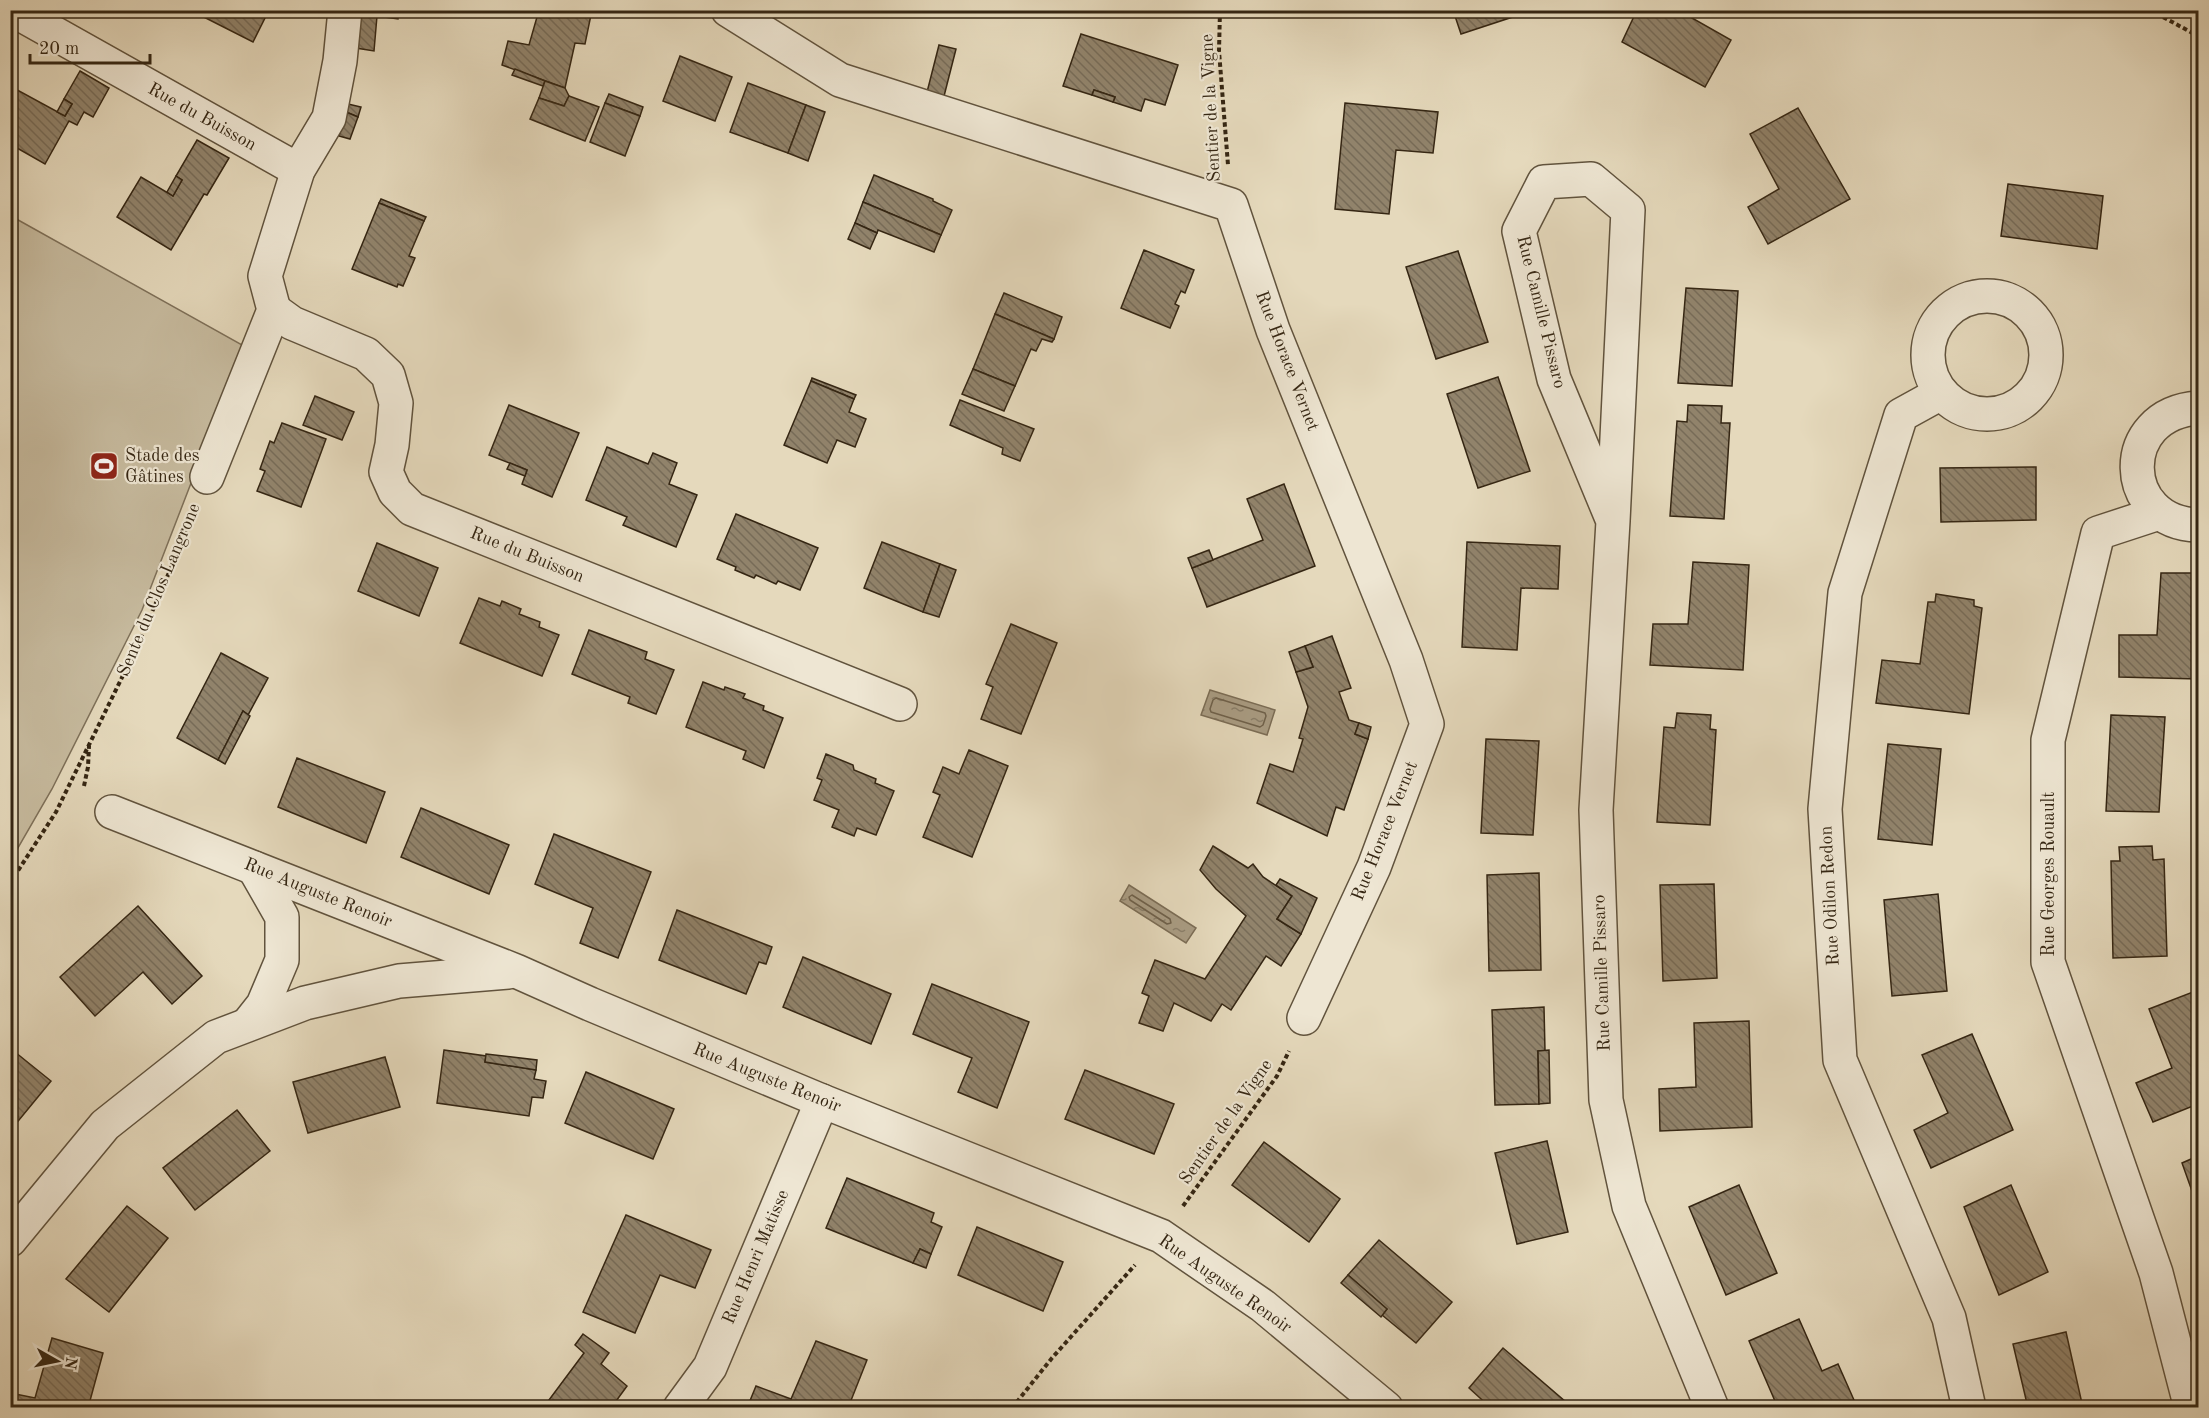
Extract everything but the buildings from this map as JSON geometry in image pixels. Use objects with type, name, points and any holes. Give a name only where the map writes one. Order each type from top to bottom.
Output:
[{"type":"street","name":"Rue du Buisson","points":[[13,10],[298,170]]},
{"type":"street","points":[[207,477],[274,310],[265,276],[298,170],[329,118],[340,61],[345,10]]},
{"type":"street","points":[[728,10],[840,80],[1230,205]]},
{"type":"street","name":"Rue Camille Pissaro","points":[[1613,521],[1554,379],[1519,231],[1544,182],[1591,179],[1628,210],[1613,521],[1596,810],[1606,1100],[1629,1206],[1712,1407]]},
{"type":"street","name":"Rue Horace Vernet","points":[[1230,205],[1274,330],[1406,660],[1427,724],[1374,867],[1304,1018]]},
{"type":"street","name":"Rue du Buisson","points":[[274,310],[292,323],[366,354],[388,375],[396,403],[392,445],[386,472],[395,492],[412,509],[900,704]]},
{"type":"street","name":"Rue Odilon Redon","points":[[1941,393],[1901,415],[1845,593],[1825,809],[1840,1060],[1949,1318],[1969,1407]]},
{"type":"street","points":[[2199,408],[2180,410],[2163,418],[2150,430],[2140,446],[2137,464],[2139,482],[2147,499],[2159,513],[2177,522],[2199,525]]},
{"type":"street","name":"Rue Georges Rouault","points":[[2159,513],[2098,533],[2048,740],[2048,962],[2156,1273],[2192,1407]]},
{"type":"street","name":"Rue Auguste Renoir","points":[[112,812],[516,971],[822,1101],[1161,1236],[1263,1306],[1386,1407]]},
{"type":"street","points":[[248,1024],[263,1005],[282,960],[282,917],[254,868]]},
{"type":"street","points":[[10,1240],[105,1125],[216,1037],[305,1003],[399,981],[516,971]]},
{"type":"street","name":"Rue Henri Matisse","points":[[680,1407],[710,1367],[822,1101]]},
{"type":"path","name":"Sentier de la Vigne","points":[[1220,10],[1219,51],[1230,205]]},
{"type":"path","points":[[2150,10],[2199,36]]},
{"type":"path","name":"Sente du Clos Langrone","points":[[10,884],[56,812],[136,649],[207,477]]},
{"type":"path","name":"Sentier de la Vigne","points":[[1012,1407],[1052,1358],[1161,1236],[1277,1076],[1304,1018]]},
{"type":"shaded area","name":"Stade des Gâtines","points":[[11,216],[244,346],[142,610],[52,789],[11,860]]},
{"type":"water","points":[[1210,690],[1275,710],[1267,735],[1201,715]]},
{"type":"water","points":[[1129,885],[1196,928],[1186,943],[1120,901]]},
{"type":"place","name":"Stade des Gâtines","points":[[104,466]]}]
